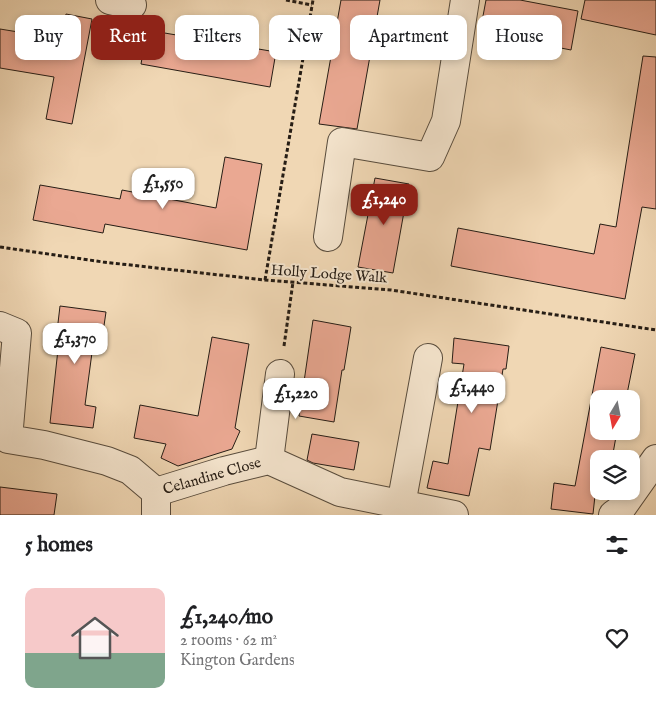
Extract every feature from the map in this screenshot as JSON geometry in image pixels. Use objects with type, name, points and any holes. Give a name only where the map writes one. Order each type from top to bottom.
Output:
[{"type":"street","points":[[328,237],[342,142],[430,157],[446,121],[465,0]]},
{"type":"street","points":[[0,326],[17,333],[8,439],[44,445],[107,461],[130,470],[156,504]]},
{"type":"street","points":[[401,505],[428,358]]},
{"type":"street","name":"Celandine Close","points":[[269,460],[280,374]]},
{"type":"street","points":[[613,515],[620,510],[656,459]]},
{"type":"street","name":"Celandine Close","points":[[156,504],[224,471],[269,460],[340,492],[454,515]]},
{"type":"path","points":[[286,0],[312,5]]},
{"type":"path","points":[[265,280],[313,0]]},
{"type":"path","name":"Holly Lodge Walk","points":[[0,247],[103,262],[265,280],[391,290],[656,330]]},
{"type":"path","points":[[280,374],[293,282]]},
{"type":"building","points":[[341,0],[380,0],[377,15],[350,15],[350,60],[369,60],[357,129],[319,124],[330,60],[340,60],[340,15],[338,15]]},
{"type":"building","points":[[486,0],[520,0],[578,11],[571,50],[562,48],[562,15],[483,15]]},
{"type":"building","points":[[585,0],[656,0],[656,35],[581,19]]},
{"type":"building","points":[[81,17],[91,19],[72,124],[46,119],[54,77],[0,68],[0,29],[15,31],[15,60],[81,60]]},
{"type":"building","points":[[165,33],[175,35],[175,60],[259,60],[259,49],[269,51],[269,60],[275,60],[270,87],[141,64],[142,60],[165,60]]},
{"type":"building","points":[[643,56],[656,57],[656,209],[642,207],[625,299],[451,266],[458,228],[594,254],[600,224],[616,227]]},
{"type":"building","points":[[225,157],[262,164],[247,250],[105,224],[103,233],[33,220],[40,185],[120,199],[122,190],[216,208]]},
{"type":"building","points":[[375,178],[409,184],[393,273],[358,267]]},
{"type":"building","points":[[60,306],[106,312],[101,346],[93,345],[85,405],[96,407],[93,428],[50,423],[59,340],[56,340]]},
{"type":"building","points":[[313,320],[351,327],[334,422],[299,416]]},
{"type":"building","points":[[212,337],[249,344],[235,428],[240,431],[232,449],[178,466],[161,458],[166,444],[134,438],[140,405],[198,416]]},
{"type":"building","points":[[454,338],[509,346],[506,369],[503,369],[490,450],[479,448],[469,496],[427,488],[433,461],[448,464],[464,364],[452,363]]},
{"type":"building","points":[[601,347],[635,354],[628,390],[593,390]]},
{"type":"building","points":[[590,406],[590,440],[615,440],[614,450],[590,450],[590,500],[595,500],[593,514],[551,509],[554,483],[575,486]]},
{"type":"building","points":[[312,434],[359,442],[354,470],[313,463],[307,460]]},
{"type":"building","points":[[0,487],[57,494],[54,515],[0,515]]}]
